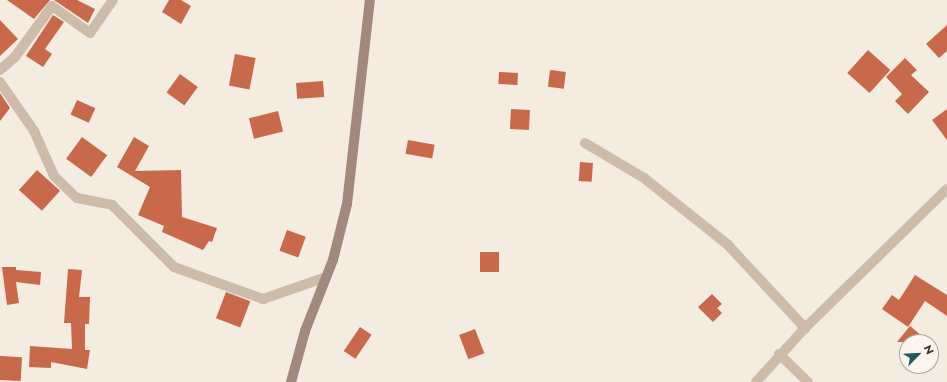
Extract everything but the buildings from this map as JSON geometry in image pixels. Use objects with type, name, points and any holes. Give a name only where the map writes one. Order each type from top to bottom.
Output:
[{"type":"street","points":[[0,70],[15,57],[52,6],[90,34],[113,0]]},
{"type":"street","points":[[291,382],[305,331],[326,277],[347,204],[370,0]]},
{"type":"street","points":[[0,82],[34,131],[54,176],[77,198],[112,206],[174,267],[263,299],[326,277]]},
{"type":"street","points":[[585,143],[644,178],[727,244],[805,328]]},
{"type":"street","points":[[756,382],[779,354],[947,189]]},
{"type":"street","points":[[779,354],[808,382]]}]
